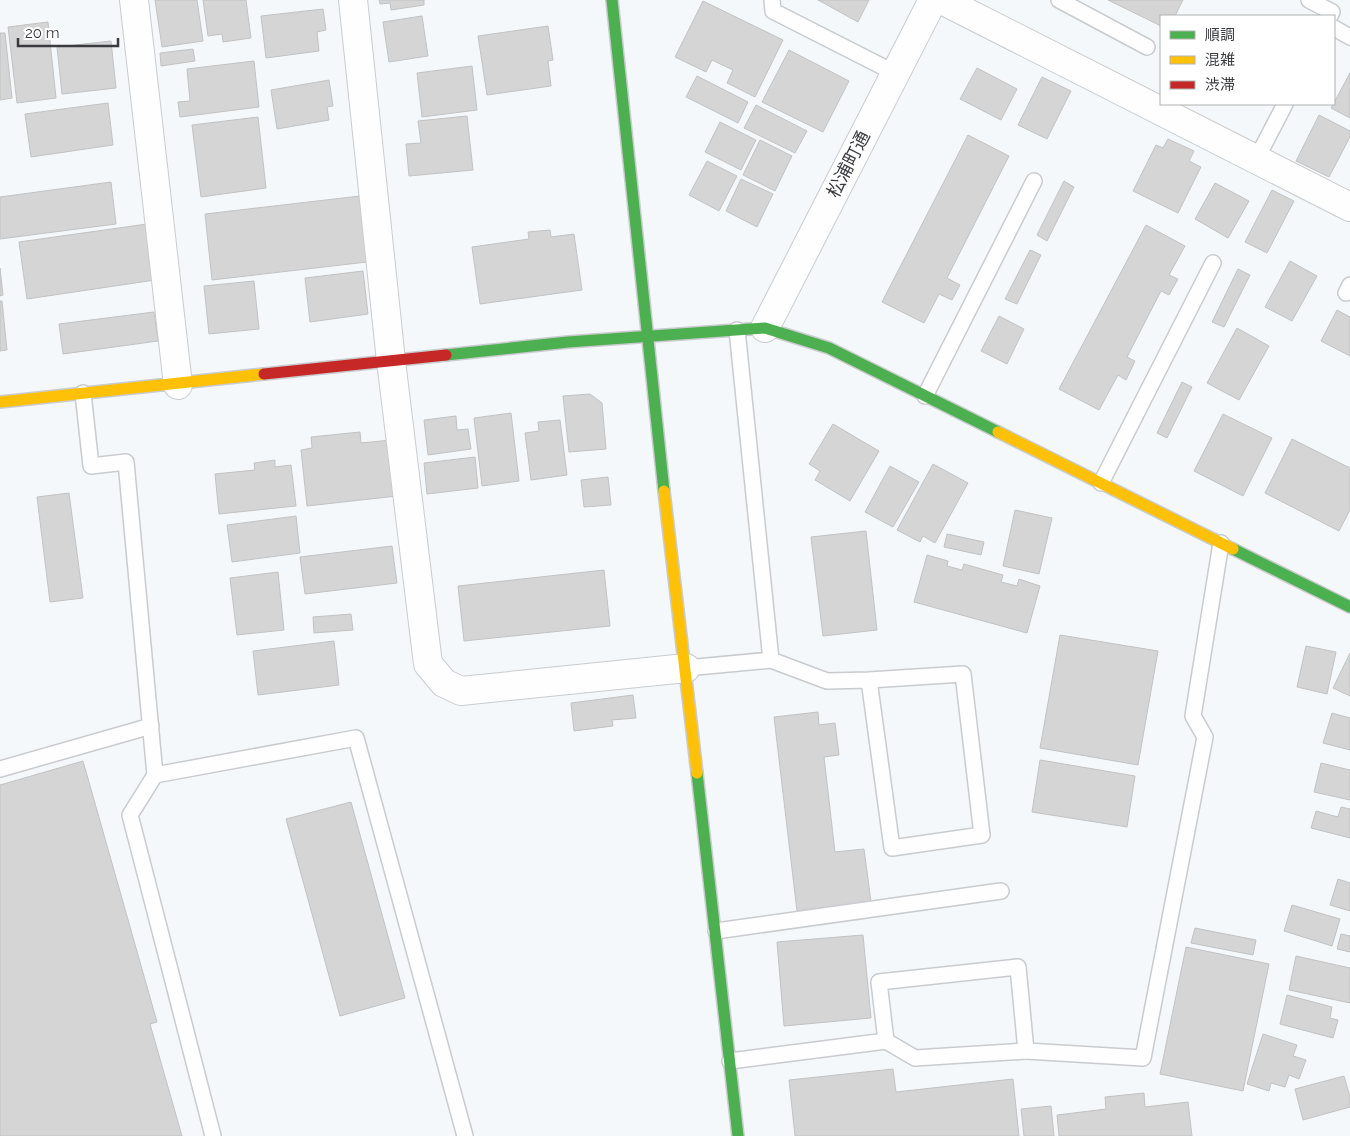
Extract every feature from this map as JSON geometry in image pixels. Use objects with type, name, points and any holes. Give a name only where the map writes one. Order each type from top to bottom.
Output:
[{"type":"street","points":[[134,0],[178,384]]},
{"type":"street","points":[[354,0],[391,361],[428,664],[444,683],[461,692],[686,668]]},
{"type":"street","points":[[612,0],[647,338],[738,1136]]},
{"type":"street","name":"松浦町通","points":[[765,328],[933,0]]},
{"type":"street","points":[[942,0],[1257,158],[1350,207]]},
{"type":"street","points":[[0,402],[568,342],[647,338],[765,328],[829,348],[1349,605]]},
{"type":"lane","points":[[772,0],[773,12],[895,73]]},
{"type":"lane","points":[[1059,0],[1147,47]]},
{"type":"lane","points":[[1308,0],[1332,12],[1330,15]]},
{"type":"lane","points":[[1335,29],[1350,37]]},
{"type":"lane","points":[[1257,158],[1284,105]]},
{"type":"lane","points":[[925,396],[1034,181]]},
{"type":"lane","points":[[1101,483],[1213,263]]},
{"type":"lane","points":[[738,330],[770,660]]},
{"type":"lane","points":[[83,394],[91,466],[126,462],[155,775],[130,814],[213,1136]]},
{"type":"lane","points":[[730,1061],[886,1041],[915,1058],[1026,1051],[1142,1058],[1205,737],[1193,716],[1221,543]]},
{"type":"lane","points":[[686,668],[770,660],[828,681],[963,674],[982,835],[892,848],[869,680]]},
{"type":"lane","points":[[0,769],[150,726]]},
{"type":"lane","points":[[155,775],[356,738],[465,1136]]},
{"type":"lane","points":[[716,931],[1001,891]]},
{"type":"lane","points":[[886,1041],[879,982],[1018,967],[1026,1051]]},
{"type":"building","points":[[155,0],[197,0],[203,41],[162,47]]},
{"type":"building","points":[[203,0],[246,0],[251,38],[223,42],[222,34],[208,36]]},
{"type":"building","points":[[379,0],[424,0],[424,5],[391,10],[390,3],[380,4]]},
{"type":"building","points":[[818,0],[869,0],[858,22]]},
{"type":"building","points":[[1108,0],[1183,0],[1176,15],[1160,15],[1160,26]]},
{"type":"building","points":[[703,1],[783,40],[755,97],[727,83],[733,70],[712,60],[706,72],[675,57]]},
{"type":"building","points":[[323,9],[326,30],[317,32],[319,51],[266,58],[261,16]]},
{"type":"building","points":[[422,16],[428,56],[389,62],[383,22]]},
{"type":"building","points":[[48,22],[56,98],[17,103],[8,27]]},
{"type":"building","points":[[548,26],[553,60],[548,61],[551,86],[487,95],[478,36]]},
{"type":"building","points":[[0,33],[5,33],[12,98],[0,100]]},
{"type":"building","points":[[111,41],[116,88],[62,94],[57,47]]},
{"type":"building","points":[[193,49],[195,61],[161,66],[160,53]]},
{"type":"building","points":[[789,50],[849,81],[823,132],[762,102]]},
{"type":"building","points":[[254,61],[259,107],[180,117],[178,102],[190,101],[187,69]]},
{"type":"building","points":[[472,66],[477,110],[422,117],[417,73]]},
{"type":"building","points":[[977,68],[1017,89],[1001,120],[960,99]]},
{"type":"building","points":[[1350,73],[1350,118],[1331,108],[1335,105],[1335,101]]},
{"type":"building","points":[[697,76],[748,102],[738,123],[686,97]]},
{"type":"building","points":[[1042,77],[1071,91],[1047,139],[1018,125]]},
{"type":"building","points":[[329,80],[333,106],[327,107],[329,120],[277,129],[271,90]]},
{"type":"building","points":[[108,103],[113,145],[31,157],[25,114]]},
{"type":"building","points":[[756,105],[807,131],[795,153],[744,128]]},
{"type":"building","points":[[1319,115],[1350,131],[1350,137],[1329,177],[1296,161]]},
{"type":"building","points":[[467,116],[473,170],[409,176],[406,144],[421,143],[418,121]]},
{"type":"building","points":[[258,117],[266,188],[201,197],[192,125]]},
{"type":"building","points":[[720,122],[756,140],[741,170],[705,152]]},
{"type":"building","points":[[968,135],[1009,156],[947,278],[960,285],[952,300],[939,294],[924,323],[882,302]]},
{"type":"building","points":[[1168,139],[1194,151],[1189,161],[1201,167],[1178,213],[1133,191],[1156,145],[1163,148]]},
{"type":"building","points":[[760,140],[792,156],[775,191],[743,175]]},
{"type":"building","points":[[707,161],[737,176],[719,211],[689,195]]},
{"type":"building","points":[[741,179],[773,194],[757,227],[726,211]]},
{"type":"building","points":[[1064,181],[1074,187],[1047,241],[1037,235]]},
{"type":"building","points":[[111,182],[116,224],[0,239],[0,197]]},
{"type":"building","points":[[1215,183],[1249,201],[1228,238],[1195,219]]},
{"type":"building","points":[[1272,190],[1294,201],[1267,253],[1245,242]]},
{"type":"building","points":[[360,196],[367,262],[212,280],[205,214]]},
{"type":"building","points":[[147,224],[155,280],[27,299],[19,242]]},
{"type":"building","points":[[1146,225],[1185,246],[1169,275],[1178,279],[1169,295],[1161,291],[1127,357],[1135,361],[1126,380],[1118,375],[1099,410],[1059,389]]},
{"type":"building","points":[[550,230],[551,237],[574,234],[582,290],[480,304],[472,247],[529,239],[528,232]]},
{"type":"building","points":[[1030,250],[1041,255],[1017,304],[1005,299]]},
{"type":"building","points":[[1290,261],[1317,276],[1292,321],[1265,307]]},
{"type":"building","points":[[0,268],[3,295],[0,296]]},
{"type":"building","points":[[1238,269],[1250,275],[1224,327],[1212,322]]},
{"type":"building","points":[[363,271],[368,314],[310,322],[305,278]]},
{"type":"building","points":[[254,281],[259,329],[209,334],[204,286]]},
{"type":"building","points":[[0,301],[2,301],[7,350],[0,351]]},
{"type":"building","points":[[1337,310],[1350,317],[1350,356],[1321,341]]},
{"type":"building","points":[[154,312],[158,341],[63,354],[59,324]]},
{"type":"building","points":[[999,316],[1024,329],[1007,364],[981,351]]},
{"type":"building","points":[[1237,328],[1269,346],[1239,400],[1207,383]]},
{"type":"building","points":[[1182,382],[1192,387],[1167,438],[1157,433]]},
{"type":"building","points":[[590,394],[602,403],[606,449],[569,452],[563,396]]},
{"type":"building","points":[[511,413],[519,481],[482,486],[474,418]]},
{"type":"building","points":[[1223,414],[1272,438],[1243,496],[1194,471]]},
{"type":"building","points":[[456,416],[457,430],[468,429],[471,449],[428,455],[424,420]]},
{"type":"building","points":[[560,420],[567,475],[531,480],[525,433],[539,431],[538,422]]},
{"type":"building","points":[[833,424],[879,451],[850,501],[815,480],[820,471],[809,464]]},
{"type":"building","points":[[360,432],[361,443],[391,440],[397,496],[307,506],[301,450],[312,448],[311,437]]},
{"type":"building","points":[[1292,439],[1350,468],[1350,510],[1339,531],[1265,493]]},
{"type":"building","points":[[475,457],[478,488],[427,494],[424,463]]},
{"type":"building","points":[[275,460],[275,467],[291,465],[296,506],[219,514],[215,474],[255,470],[254,463]]},
{"type":"building","points":[[933,464],[968,483],[935,543],[923,536],[920,542],[897,530]]},
{"type":"building","points":[[890,466],[919,482],[893,527],[865,512]]},
{"type":"building","points":[[608,477],[611,505],[584,507],[581,480]]},
{"type":"building","points":[[69,493],[83,598],[50,602],[37,497]]},
{"type":"building","points":[[1015,510],[1052,518],[1039,574],[1003,566]]},
{"type":"building","points":[[296,516],[300,553],[232,562],[227,525]]},
{"type":"building","points":[[866,531],[877,630],[823,636],[811,537]]},
{"type":"building","points":[[947,534],[984,542],[981,555],[944,547]]},
{"type":"building","points":[[392,546],[397,583],[305,594],[300,557]]},
{"type":"building","points":[[927,555],[948,561],[947,566],[962,570],[964,564],[1003,575],[1001,582],[1017,586],[1019,579],[1040,586],[1027,633],[914,602]]},
{"type":"building","points":[[604,570],[610,626],[464,641],[458,586]]},
{"type":"building","points":[[278,572],[284,630],[237,635],[230,578]]},
{"type":"building","points":[[351,614],[353,630],[314,633],[313,617]]},
{"type":"building","points":[[1060,635],[1158,651],[1138,765],[1040,748]]},
{"type":"building","points":[[334,641],[339,685],[258,695],[253,651]]},
{"type":"building","points":[[1306,646],[1336,652],[1327,694],[1297,687]]},
{"type":"building","points":[[1350,653],[1350,696],[1333,688]]},
{"type":"building","points":[[633,695],[636,718],[612,720],[613,726],[574,731],[571,703]]},
{"type":"building","points":[[818,712],[819,725],[835,723],[839,755],[824,757],[835,852],[864,849],[871,902],[797,911],[774,717]]},
{"type":"building","points":[[1332,713],[1350,718],[1350,750],[1323,743]]},
{"type":"building","points":[[1040,760],[1135,776],[1127,827],[1032,812]]},
{"type":"building","points":[[83,761],[157,1022],[150,1024],[182,1136],[0,1136],[0,785]]},
{"type":"building","points":[[1321,763],[1350,770],[1350,800],[1314,792]]},
{"type":"building","points":[[351,802],[405,998],[340,1016],[286,819]]},
{"type":"building","points":[[1341,807],[1350,809],[1350,838],[1311,828],[1316,811],[1338,817]]},
{"type":"building","points":[[1338,879],[1350,883],[1350,911],[1330,905]]},
{"type":"building","points":[[1292,905],[1340,919],[1332,946],[1284,931]]},
{"type":"building","points":[[1195,928],[1256,940],[1253,955],[1191,943]]},
{"type":"building","points":[[1341,934],[1350,936],[1350,952],[1337,949]]},
{"type":"building","points":[[863,935],[871,1018],[784,1026],[777,942]]},
{"type":"building","points":[[1186,947],[1269,964],[1243,1091],[1160,1074]]},
{"type":"building","points":[[1296,956],[1350,968],[1350,1003],[1289,990]]},
{"type":"building","points":[[1287,995],[1332,1007],[1330,1018],[1338,1020],[1333,1038],[1280,1024]]},
{"type":"building","points":[[1263,1034],[1297,1045],[1293,1056],[1306,1060],[1299,1079],[1289,1075],[1285,1087],[1271,1083],[1269,1091],[1247,1084]]},
{"type":"building","points":[[893,1069],[896,1092],[1013,1079],[1019,1136],[795,1136],[789,1080]]},
{"type":"building","points":[[1344,1076],[1350,1097],[1350,1107],[1303,1120],[1295,1089]]},
{"type":"building","points":[[1144,1093],[1145,1107],[1188,1102],[1192,1136],[1059,1136],[1057,1115],[1106,1109],[1105,1097]]},
{"type":"building","points":[[1051,1106],[1054,1136],[1024,1136],[1021,1109]]},
{"type":"traffic: fast","points":[[612,0],[664,491]]},
{"type":"traffic: fast","points":[[446,355],[568,342],[765,328],[829,348],[998,432]]},
{"type":"traffic: fast","points":[[1233,549],[1350,607]]},
{"type":"traffic: fast","points":[[697,773],[738,1136]]},
{"type":"traffic: slow","points":[[0,402],[264,374]]},
{"type":"traffic: slow","points":[[998,432],[1233,549]]},
{"type":"traffic: slow","points":[[664,491],[697,773]]},
{"type":"traffic: jam","points":[[264,374],[446,355]]}]
